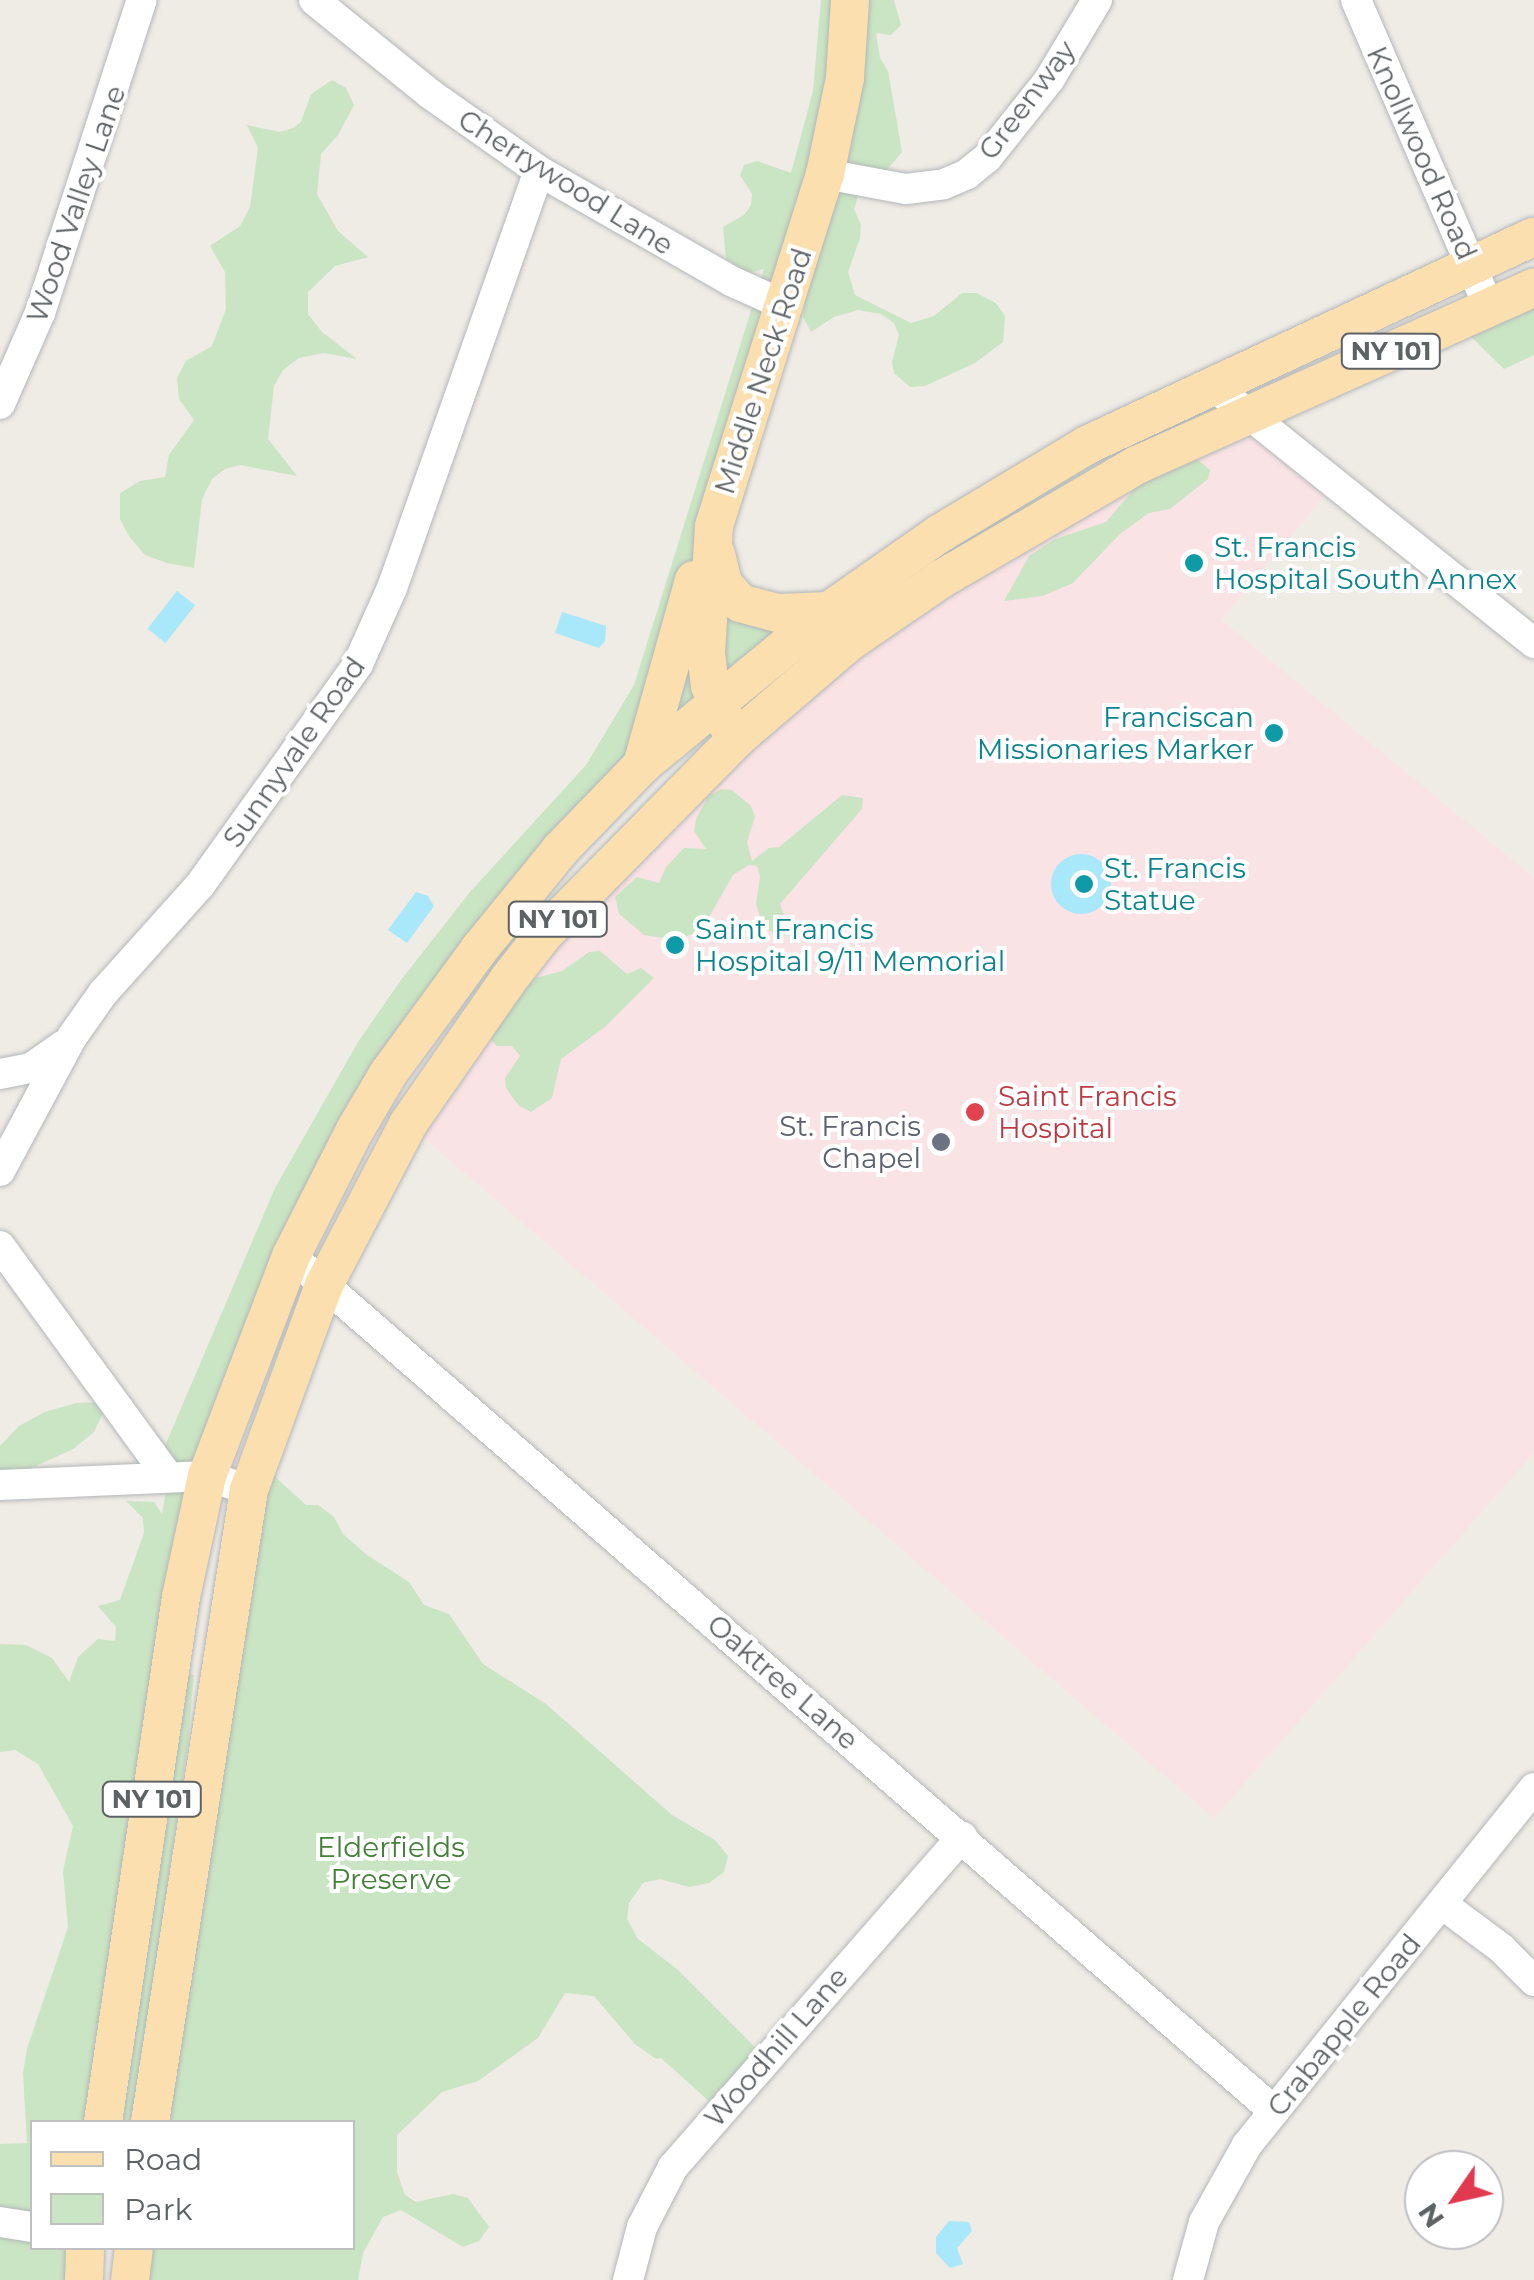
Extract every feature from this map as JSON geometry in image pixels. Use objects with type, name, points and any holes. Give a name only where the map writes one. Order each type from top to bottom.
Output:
[{"type":"main road","name":"Middle Neck Road","points":[[736,739],[716,704],[705,638],[714,526],[825,174],[844,78],[850,0]]},
{"type":"main road","name":"NY 101","points":[[103,2120],[181,1596],[207,1476],[290,1256],[388,1074],[520,896],[642,765],[829,611],[1033,475],[1212,385],[1534,238]]},
{"type":"main road","name":"NY 101","points":[[150,2120],[249,1490],[324,1285],[408,1124],[508,980],[554,922],[736,739],[849,642],[941,578],[1137,464],[1534,287]]},
{"type":"main road","points":[[714,526],[719,574],[740,603],[778,613],[829,611]]},
{"type":"main road","points":[[642,765],[685,606],[714,526]]},
{"type":"main road","points":[[84,2280],[88,2250]]},
{"type":"street","name":"Wood Valley Lane","points":[[0,404],[40,313],[142,0]]},
{"type":"street","name":"Cherrywood Lane","points":[[314,0],[430,94],[539,172],[731,282],[784,306]]},
{"type":"street","name":"Greenway","points":[[825,174],[906,189],[944,184],[967,174],[1002,141],[1049,80],[1097,0]]},
{"type":"street","name":"Knollwood Road","points":[[1356,0],[1489,307]]},
{"type":"street","name":"Sunnyvale Road","points":[[0,1171],[72,1037],[118,974],[200,885],[358,664],[392,588],[539,172]]},
{"type":"street","points":[[1212,385],[1534,644]]},
{"type":"street","points":[[0,1074],[31,1068],[72,1037]]},
{"type":"street","points":[[0,1246],[168,1476]]},
{"type":"street","name":"Oaktree Lane","points":[[290,1256],[1274,2112]]},
{"type":"street","points":[[0,1485],[207,1476],[249,1490]]},
{"type":"street","name":"Crabapple Road","points":[[1188,2280],[1204,2222],[1220,2188],[1274,2112],[1534,1788]]},
{"type":"street","name":"Woodhill Lane","points":[[628,2280],[650,2206],[684,2152],[962,1837]]},
{"type":"street","points":[[1442,1904],[1502,1948],[1534,1981]]},
{"type":"street","points":[[0,2222],[30,2227]]},
{"type":"street","points":[[92,2250],[126,2269]]},
{"type":"shaded area","name":"Saint Francis Hospital","points":[[1248,414],[1335,484],[1221,620],[1534,878],[1534,1452],[1214,1818],[408,1124],[474,1029],[789,691]]},
{"type":"green space","points":[[821,0],[894,0],[901,25],[891,35],[876,33],[880,58],[888,71],[902,152],[886,171],[867,168],[854,209],[861,225],[860,238],[848,272],[855,295],[911,323],[934,316],[962,293],[976,293],[996,303],[1005,316],[1003,342],[975,363],[925,386],[910,387],[894,373],[892,362],[899,335],[894,323],[881,314],[858,310],[834,317],[811,332],[803,317],[807,282],[719,574],[803,613],[642,765],[389,1072],[207,1476],[103,2120],[30,2120],[30,2250],[85,2250],[84,2280],[0,2280],[0,2144],[27,2143],[23,2073],[27,2049],[68,1927],[63,1871],[73,1826],[38,1764],[15,1750],[0,1752],[0,1644],[26,1645],[52,1658],[69,1682],[78,1657],[98,1639],[115,1641],[116,1627],[98,1606],[120,1600],[144,1533],[143,1518],[126,1501],[154,1502],[162,1514],[169,1474],[159,1460],[275,1188],[358,1042],[401,980],[470,892],[586,765],[634,685],[764,269],[748,273],[726,259],[723,227],[744,215],[751,205],[752,194],[740,175],[744,165],[757,161],[791,173],[813,91]]},
{"type":"green space","points":[[332,80],[346,88],[354,105],[338,135],[321,154],[317,194],[338,231],[368,257],[335,266],[308,292],[308,314],[322,332],[357,359],[324,353],[299,358],[283,370],[274,386],[268,439],[297,476],[240,465],[225,469],[212,479],[202,499],[194,568],[145,555],[120,519],[120,493],[140,481],[165,477],[169,455],[194,420],[179,399],[177,378],[186,361],[212,346],[226,309],[225,272],[210,246],[240,226],[250,207],[258,148],[247,125],[280,132],[293,128],[301,122],[311,94]]},
{"type":"green space","points":[[1534,292],[1534,355],[1504,369],[1459,325]]},
{"type":"green space","points":[[1197,459],[1210,470],[1208,479],[1170,509],[1149,513],[1120,534],[1073,583],[1043,596],[1004,601],[1029,556],[1055,539],[1106,522],[1144,477]]},
{"type":"green space","points":[[721,789],[732,790],[751,806],[755,817],[747,842],[752,861],[769,848],[779,847],[842,795],[863,798],[862,809],[780,904],[790,934],[782,937],[763,927],[756,904],[760,877],[757,866],[749,865],[733,875],[701,931],[676,940],[644,935],[619,914],[615,897],[637,877],[659,883],[666,867],[684,848],[706,849],[694,831],[696,819],[708,797]]},
{"type":"green space","points":[[600,951],[627,974],[641,968],[654,978],[605,1027],[561,1059],[552,1098],[531,1112],[518,1105],[506,1088],[505,1078],[520,1056],[512,1046],[497,1046],[489,1038],[528,980],[562,971],[589,952]]},
{"type":"green space","points":[[108,1402],[94,1432],[73,1449],[21,1473],[0,1476],[0,1446],[19,1426],[45,1412],[76,1403]]},
{"type":"green space","name":"Elderfields Preserve","points":[[273,1475],[306,1505],[318,1505],[334,1517],[343,1534],[367,1555],[409,1582],[424,1605],[449,1614],[483,1664],[546,1704],[672,1815],[715,1840],[728,1856],[724,1872],[709,1883],[689,1887],[660,1879],[643,1883],[629,1903],[627,1919],[638,1939],[678,1970],[766,2058],[720,2111],[661,2058],[656,2059],[635,2044],[594,1996],[565,1993],[538,2038],[478,2081],[442,2092],[397,2135],[397,2172],[405,2195],[416,2202],[453,2194],[468,2198],[489,2227],[479,2241],[463,2247],[401,2210],[383,2217],[363,2253],[358,2280],[130,2280],[134,2250],[355,2250],[355,2120],[150,2120],[231,1586]]},
{"type":"green space","points":[[180,1671],[194,1675],[188,1741],[134,2120],[117,2120]]},
{"type":"water","points":[[177,591],[195,605],[166,643],[147,629]]},
{"type":"water","points":[[562,612],[606,626],[605,641],[599,648],[555,633]]},
{"type":"water","points":[[1081,854],[1102,863],[1111,884],[1102,905],[1081,914],[1060,905],[1051,884],[1060,863]]},
{"type":"water","points":[[416,892],[428,896],[434,906],[407,943],[388,930]]},
{"type":"water","points":[[949,2221],[969,2222],[972,2231],[957,2248],[963,2264],[950,2268],[936,2253],[936,2237]]},
{"type":"place","name":"St. Francis Hospital South Annex","points":[[1194,563]]},
{"type":"place","name":"Franciscan Missionaries Marker","points":[[1274,733]]},
{"type":"place","name":"St. Francis Statue","points":[[1084,884]]},
{"type":"place","name":"Saint Francis Hospital 9/11 Memorial","points":[[675,945]]},
{"type":"place","name":"Saint Francis Hospital","points":[[975,1112]]},
{"type":"place","name":"St. Francis Chapel","points":[[941,1142]]}]
